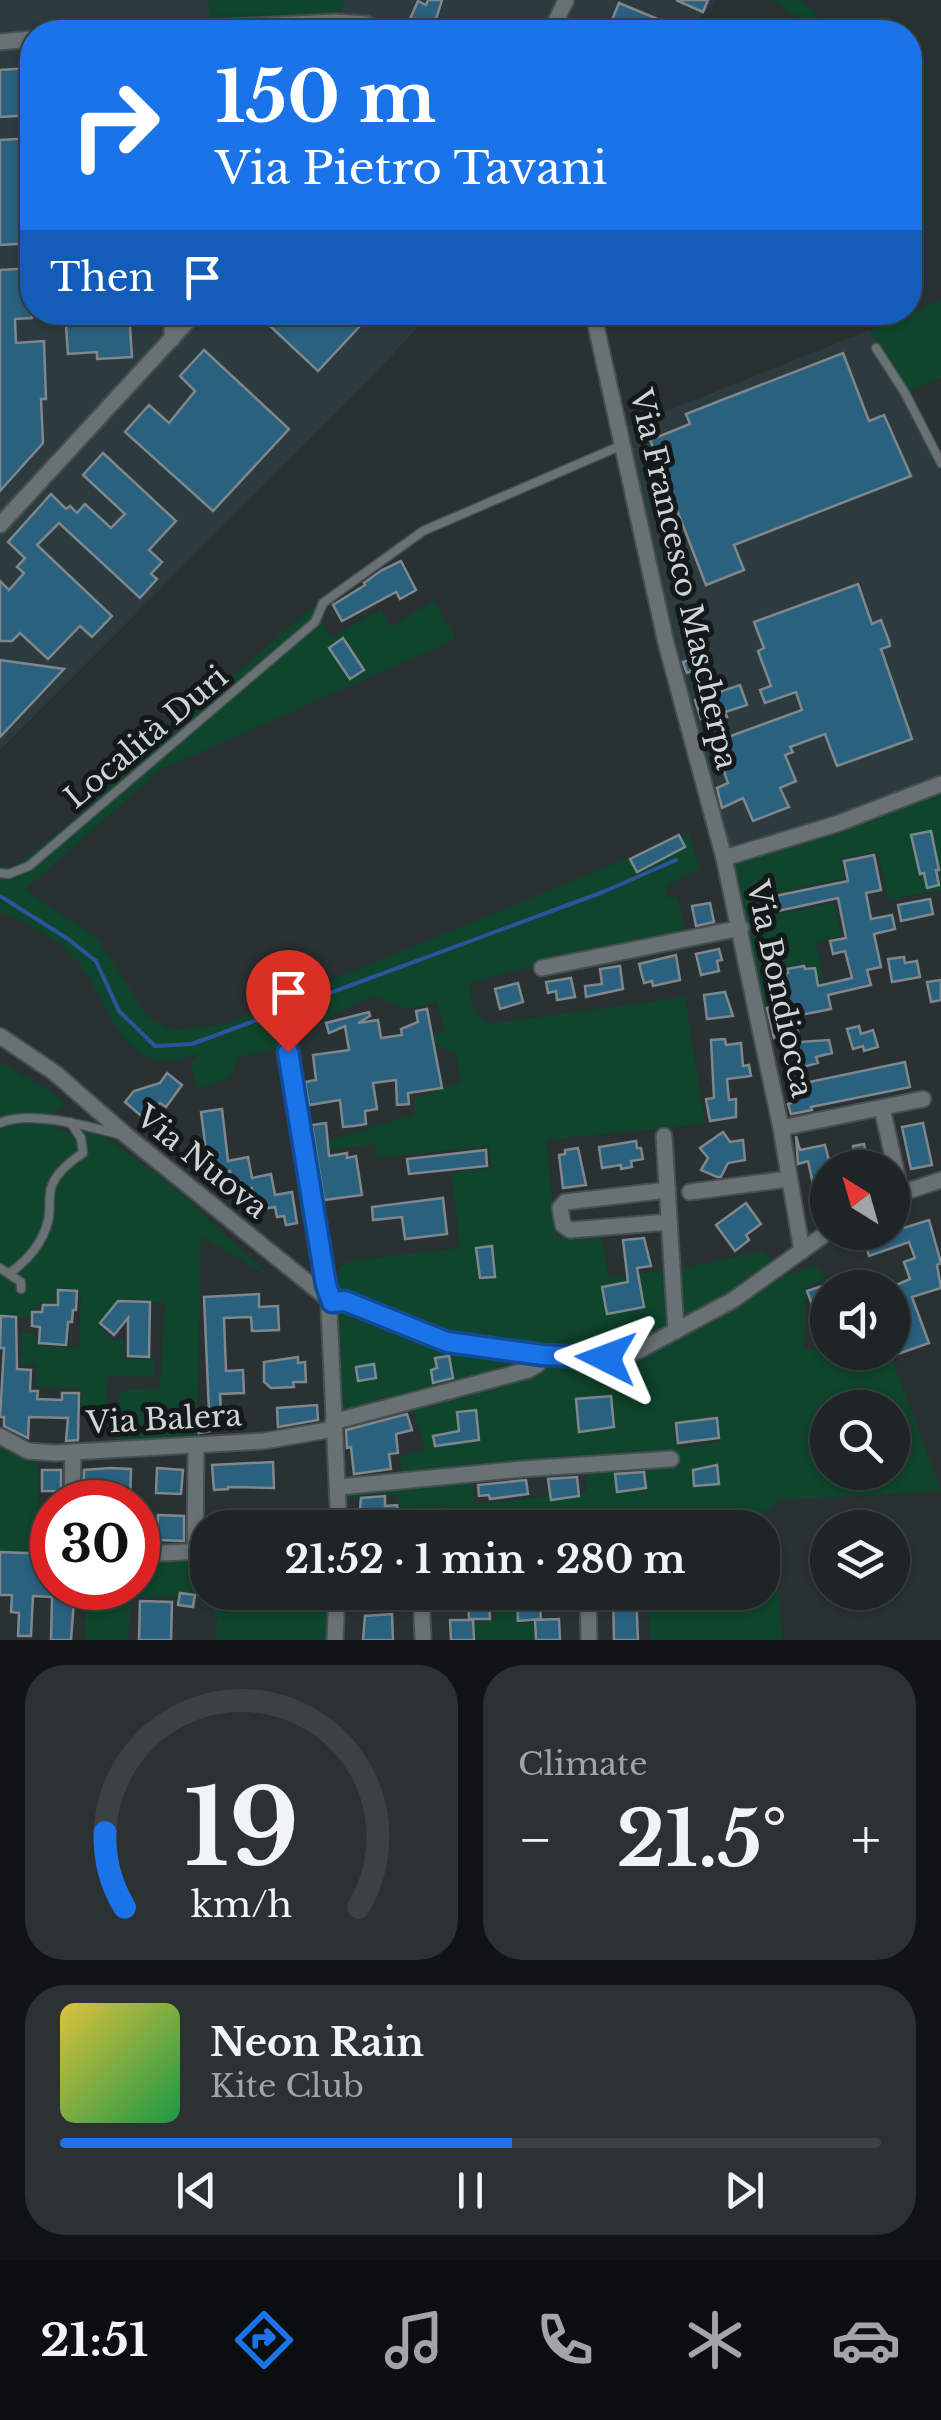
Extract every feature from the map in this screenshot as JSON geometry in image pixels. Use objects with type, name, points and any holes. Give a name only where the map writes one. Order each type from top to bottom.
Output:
[{"type":"street","points":[[172,325],[172,338]]},
{"type":"street","points":[[0,524],[184,325]]},
{"type":"street","name":"Via Francesco Mascherpa","points":[[596,325],[666,643],[724,858]]},
{"type":"street","name":"Via Bondiocca","points":[[802,1251],[781,1128],[724,858],[836,824],[941,784]]},
{"type":"street","points":[[542,968],[740,928]]},
{"type":"street","name":"Via Nuova","points":[[0,1036],[55,1073],[332,1302]]},
{"type":"street","points":[[288,1052],[332,1302],[328,1310],[339,1510]]},
{"type":"street","points":[[781,1128],[924,1098]]},
{"type":"street","points":[[882,1108],[889,1150]]},
{"type":"street","points":[[664,1136],[676,1332]]},
{"type":"street","points":[[690,1192],[788,1179]]},
{"type":"street","points":[[910,1191],[941,1180]]},
{"type":"street","points":[[668,1190],[565,1202],[560,1208],[562,1225],[570,1230],[669,1222]]},
{"type":"street","points":[[332,1302],[345,1301],[447,1342],[542,1355],[606,1358],[634,1353],[676,1332],[733,1300],[810,1245]]},
{"type":"street","name":"Via Balera","points":[[0,1436],[28,1452],[264,1441],[333,1426],[528,1370],[538,1364],[542,1355]]},
{"type":"street","points":[[196,1445],[199,1510]]},
{"type":"street","points":[[72,1480],[73,1452]]},
{"type":"street","points":[[338,1486],[522,1468],[670,1459]]},
{"type":"street","points":[[160,1553],[190,1552]]},
{"type":"street","points":[[335,1640],[337,1610]]},
{"type":"street","points":[[422,1610],[423,1640]]},
{"type":"street","points":[[589,1610],[590,1640]]},
{"type":"lane","points":[[876,348],[905,393],[941,463]]},
{"type":"lane","name":"Località Duri","points":[[0,873],[9,874],[29,866],[315,622],[323,603],[423,531],[622,445]]},
{"type":"lane","points":[[0,1123],[10,1119],[70,1122],[127,1136]]},
{"type":"lane","points":[[11,1272],[39,1243],[49,1220],[51,1186],[70,1162],[83,1153],[81,1138],[70,1122]]},
{"type":"lane","points":[[0,1268],[11,1272],[21,1282],[21,1289]]},
{"type":"shaded area","points":[[0,0],[716,0],[697,20],[20,20],[20,325],[420,325],[0,750]]},
{"type":"shaded area","points":[[870,330],[941,459],[941,790],[738,854],[718,868],[657,642],[616,431]]},
{"type":"green space","points":[[208,0],[345,0],[337,20],[210,20]]},
{"type":"green space","points":[[772,0],[800,0],[824,20],[799,20]]},
{"type":"green space","points":[[941,300],[941,378],[905,393],[870,330],[882,325],[922,325],[922,308]]},
{"type":"green space","points":[[434,600],[456,639],[160,770],[25,890],[97,938],[148,1017],[172,1031],[228,1023],[689,833],[700,869],[666,886],[667,898],[678,897],[686,935],[469,983],[474,1012],[488,1024],[685,997],[705,1124],[546,1140],[557,1238],[601,1232],[609,1278],[763,1251],[790,1275],[815,1265],[819,1270],[810,1270],[803,1349],[810,1349],[810,1370],[896,1370],[904,1390],[810,1390],[810,1490],[910,1490],[910,1407],[941,1491],[780,1500],[768,1510],[445,1510],[445,1506],[399,1509],[397,1495],[348,1499],[347,1487],[403,1481],[400,1456],[426,1449],[410,1403],[336,1423],[328,1297],[338,1280],[339,1268],[349,1261],[460,1248],[451,1173],[492,1168],[489,1146],[377,1158],[374,1144],[317,1152],[316,1144],[414,1115],[414,1098],[461,1082],[456,1055],[433,1042],[423,1042],[444,1031],[437,1003],[406,1009],[374,996],[290,1035],[291,1045],[239,1057],[230,1078],[196,1090],[191,1062],[199,1053],[175,1060],[155,1060],[139,1052],[114,1023],[75,959],[45,934],[0,912],[0,865],[13,867],[53,837],[313,606],[331,638],[380,609],[391,627]],"holes":[[[718,1416],[721,1441],[677,1448],[673,1423]],[[585,1465],[587,1492],[475,1504],[472,1474]]]},
{"type":"green space","points":[[941,790],[941,890],[887,900],[878,852],[841,859],[844,878],[772,894],[776,914],[834,903],[841,936],[816,943],[826,989],[765,1004],[746,921],[718,868],[738,854]]},
{"type":"green space","points":[[0,1062],[58,1096],[65,1106],[38,1121],[70,1133],[94,1129],[168,1182],[272,1278],[201,1236],[197,1441],[120,1443],[116,1437],[119,1396],[125,1390],[160,1389],[165,1303],[118,1300],[99,1325],[112,1340],[124,1340],[124,1358],[154,1359],[154,1377],[108,1375],[106,1414],[82,1413],[82,1389],[36,1387],[37,1365],[20,1364],[22,1333],[35,1334],[37,1346],[79,1347],[81,1291],[57,1289],[55,1303],[40,1303],[40,1309],[31,1309],[29,1318],[0,1317]]},
{"type":"green space","points":[[0,1437],[38,1453],[38,1480],[30,1480],[30,1553],[0,1552]]},
{"type":"green space","points":[[160,1559],[190,1559],[190,1596],[160,1597]]},
{"type":"green space","points":[[85,1610],[130,1610],[128,1640],[85,1640]]},
{"type":"green space","points":[[213,1610],[331,1610],[330,1640],[216,1640],[217,1617]]},
{"type":"green space","points":[[495,1610],[516,1610],[517,1623],[533,1622],[534,1640],[475,1640],[475,1622],[496,1620]]},
{"type":"green space","points":[[649,1610],[780,1610],[782,1640],[650,1640]]},
{"type":"building","points":[[428,0],[442,0],[436,20],[410,19],[418,1],[426,5]]},
{"type":"building","points":[[676,0],[708,0],[703,12]]},
{"type":"building","points":[[619,3],[660,20],[612,20]]},
{"type":"building","points":[[20,69],[20,116],[0,117],[0,70]]},
{"type":"building","points":[[20,139],[20,244],[0,245],[0,140]]},
{"type":"building","points":[[20,269],[16,343],[44,341],[46,399],[41,399],[43,443],[0,491],[0,270]]},
{"type":"building","points":[[66,325],[130,325],[132,357],[97,359],[97,352],[68,354]]},
{"type":"building","points":[[271,325],[361,325],[318,371]]},
{"type":"building","points":[[204,350],[289,429],[213,511],[125,432],[149,405],[169,423],[195,391],[180,376]]},
{"type":"building","points":[[843,353],[869,421],[884,415],[911,476],[734,545],[744,570],[706,585],[650,440],[690,424],[686,414]]},
{"type":"building","points":[[103,453],[176,521],[149,550],[162,562],[151,574],[157,579],[140,598],[59,523],[37,545],[112,616],[92,637],[80,626],[48,659],[20,633],[12,641],[0,641],[0,581],[9,590],[24,573],[17,567],[25,558],[8,542],[51,494],[66,509],[70,506],[77,513],[85,504],[111,528],[125,514],[83,475]]},
{"type":"building","points":[[401,561],[416,590],[400,599],[396,592],[342,621],[333,605]]},
{"type":"building","points":[[858,584],[872,624],[881,620],[889,641],[890,646],[881,649],[912,739],[837,766],[825,734],[790,747],[793,752],[785,755],[796,781],[780,788],[789,807],[753,821],[743,798],[722,808],[717,788],[728,783],[714,742],[802,710],[796,692],[765,703],[760,690],[771,686],[758,651],[764,648],[754,622]]},
{"type":"building","points":[[343,638],[364,670],[350,679],[329,648]]},
{"type":"building","points":[[707,653],[711,664],[687,673],[683,662]]},
{"type":"building","points":[[0,660],[64,669],[0,737]]},
{"type":"building","points":[[740,685],[747,705],[725,712],[727,717],[714,721],[712,715],[701,719],[695,700]]},
{"type":"building","points":[[931,831],[939,885],[927,888],[911,835]]},
{"type":"building","points":[[679,835],[685,847],[637,872],[630,859]]},
{"type":"building","points":[[874,855],[881,890],[866,893],[871,919],[892,915],[895,929],[874,934],[881,967],[867,970],[871,985],[828,995],[831,1009],[795,1016],[800,1042],[829,1040],[832,1053],[816,1057],[818,1063],[788,1071],[780,1037],[774,1038],[767,1008],[786,1004],[781,974],[804,966],[815,968],[818,986],[852,978],[845,951],[833,954],[830,941],[846,938],[838,898],[778,911],[775,896],[848,881],[844,861]]},
{"type":"building","points":[[930,899],[933,914],[901,921],[898,905]]},
{"type":"building","points":[[710,903],[714,922],[696,926],[692,906]]},
{"type":"building","points":[[719,949],[719,971],[701,975],[696,954]]},
{"type":"building","points":[[676,955],[680,980],[653,986],[652,981],[644,983],[639,964]]},
{"type":"building","points":[[904,957],[905,963],[917,961],[920,977],[892,982],[888,959]]},
{"type":"building","points":[[620,966],[623,989],[586,997],[585,986],[602,984],[600,969]]},
{"type":"building","points":[[571,978],[575,997],[557,1000],[556,991],[548,993],[546,982]]},
{"type":"building","points":[[941,980],[941,1000],[931,1002],[927,982]]},
{"type":"building","points":[[518,983],[523,1002],[500,1009],[495,989]]},
{"type":"building","points":[[725,992],[733,1016],[707,1019],[704,995]]},
{"type":"building","points":[[427,1009],[442,1088],[408,1093],[409,1104],[397,1105],[396,1080],[373,1083],[377,1109],[365,1111],[366,1124],[354,1126],[343,1127],[340,1100],[309,1105],[305,1082],[316,1080],[313,1055],[349,1050],[345,1026],[329,1033],[326,1023],[369,1012],[370,1016],[358,1023],[378,1020],[381,1038],[402,1035],[401,1029],[418,1022],[416,1011]]},
{"type":"building","points":[[859,1026],[861,1034],[873,1030],[878,1047],[853,1049],[847,1029]]},
{"type":"building","points":[[725,1039],[726,1045],[741,1043],[743,1066],[749,1065],[751,1076],[727,1079],[729,1100],[736,1099],[736,1117],[710,1121],[706,1099],[714,1098],[711,1040]]},
{"type":"building","points":[[905,1062],[910,1087],[791,1114],[788,1104],[794,1102],[788,1079],[798,1076],[800,1084]]},
{"type":"building","points":[[167,1073],[182,1085],[166,1107],[160,1103],[146,1120],[125,1102],[134,1091],[160,1083]]},
{"type":"building","points":[[222,1109],[228,1161],[248,1157],[252,1178],[271,1174],[275,1195],[292,1192],[297,1223],[286,1225],[284,1216],[277,1217],[275,1207],[263,1209],[262,1200],[254,1201],[252,1188],[241,1190],[240,1182],[232,1183],[230,1171],[217,1173],[216,1165],[208,1166],[201,1112]]},
{"type":"building","points":[[326,1123],[329,1156],[356,1156],[362,1195],[324,1200],[312,1125]]},
{"type":"building","points":[[923,1123],[932,1165],[911,1169],[910,1150],[902,1127]]},
{"type":"building","points":[[723,1132],[730,1142],[743,1140],[745,1160],[728,1163],[721,1177],[717,1177],[701,1170],[708,1158],[700,1148]]},
{"type":"building","points":[[796,1136],[800,1150],[825,1145],[826,1150],[810,1150],[810,1170],[808,1161],[798,1164]]},
{"type":"building","points":[[636,1141],[643,1159],[631,1161],[632,1167],[602,1168],[599,1147]]},
{"type":"building","points":[[578,1148],[586,1185],[563,1188],[559,1155]]},
{"type":"building","points":[[486,1150],[487,1166],[409,1174],[407,1159]]},
{"type":"building","points":[[443,1198],[447,1234],[405,1239],[402,1217],[373,1220],[372,1207]]},
{"type":"building","points":[[746,1203],[761,1224],[746,1235],[749,1240],[735,1251],[716,1225]]},
{"type":"building","points":[[929,1220],[941,1263],[937,1265],[941,1288],[912,1297],[929,1343],[910,1350],[910,1270],[904,1262],[915,1258],[910,1226]]},
{"type":"building","points":[[644,1238],[651,1266],[637,1268],[644,1307],[607,1314],[602,1287],[628,1282],[623,1240]]},
{"type":"building","points":[[492,1246],[495,1277],[480,1278],[476,1248]]},
{"type":"building","points":[[58,1290],[77,1291],[66,1345],[39,1343],[40,1327],[32,1326],[32,1312],[42,1312],[43,1305],[58,1305]]},
{"type":"building","points":[[259,1294],[259,1307],[278,1306],[279,1330],[252,1331],[251,1317],[224,1318],[226,1371],[243,1370],[244,1393],[220,1394],[222,1429],[199,1433],[199,1411],[209,1411],[204,1297]]},
{"type":"building","points":[[118,1301],[150,1302],[149,1357],[128,1356],[128,1318],[114,1335],[100,1323]]},
{"type":"building","points":[[1,1316],[16,1317],[17,1369],[31,1370],[30,1391],[38,1391],[37,1399],[62,1400],[62,1393],[79,1393],[78,1440],[66,1441],[68,1418],[29,1417],[28,1438],[4,1426],[4,1417],[0,1417],[4,1348],[0,1348]]},
{"type":"building","points":[[449,1356],[453,1378],[433,1383],[431,1370],[437,1368],[435,1358]]},
{"type":"building","points":[[298,1357],[298,1363],[305,1362],[306,1382],[271,1388],[264,1382],[264,1362]]},
{"type":"building","points":[[374,1364],[376,1378],[358,1381],[356,1367]]},
{"type":"building","points":[[611,1396],[614,1427],[579,1432],[576,1399]]},
{"type":"building","points":[[317,1405],[318,1420],[278,1427],[277,1408]]},
{"type":"building","points":[[476,1410],[479,1440],[435,1446],[433,1436],[459,1431],[457,1412]]},
{"type":"building","points":[[407,1414],[412,1430],[396,1434],[398,1453],[389,1454],[391,1469],[354,1474],[346,1430]]},
{"type":"building","points":[[717,1418],[719,1438],[678,1443],[676,1423]]},
{"type":"building","points":[[273,1462],[274,1488],[214,1490],[212,1465]]},
{"type":"building","points":[[717,1465],[719,1484],[694,1486],[693,1470]]},
{"type":"building","points":[[157,1468],[183,1470],[181,1494],[160,1493],[160,1480],[157,1480]]},
{"type":"building","points":[[131,1469],[131,1480],[84,1480],[84,1470]]},
{"type":"building","points":[[42,1470],[61,1470],[61,1480],[42,1480]]},
{"type":"building","points":[[644,1472],[646,1488],[617,1492],[615,1474]]},
{"type":"building","points":[[577,1477],[579,1496],[551,1500],[548,1479]]},
{"type":"building","points":[[526,1480],[528,1494],[490,1499],[489,1495],[479,1496],[478,1485]]},
{"type":"building","points":[[385,1496],[385,1506],[397,1505],[397,1510],[360,1510],[361,1498]]},
{"type":"building","points":[[160,1515],[184,1516],[184,1541],[160,1540]]},
{"type":"building","points":[[0,1552],[30,1553],[31,1636],[18,1636],[19,1613],[11,1612],[12,1595],[0,1595]]},
{"type":"building","points":[[180,1593],[190,1594],[190,1607],[178,1605]]},
{"type":"building","points":[[160,1602],[172,1602],[171,1640],[139,1640],[140,1610],[160,1610]]},
{"type":"building","points":[[52,1610],[73,1610],[71,1640],[51,1640]]},
{"type":"building","points":[[469,1610],[490,1610],[490,1619],[469,1619]]},
{"type":"building","points":[[518,1610],[540,1610],[541,1619],[518,1621]]},
{"type":"building","points":[[613,1610],[637,1610],[638,1640],[614,1640]]},
{"type":"building","points":[[392,1614],[393,1640],[363,1640],[365,1616]]},
{"type":"building","points":[[559,1619],[560,1640],[536,1640],[535,1620]]},
{"type":"building","points":[[450,1620],[473,1620],[474,1640],[451,1640]]},
{"type":"waterway","points":[[0,896],[96,961],[119,1011],[155,1046],[192,1044],[603,892],[676,860]]},
{"type":"route","points":[[288,1052],[332,1302],[345,1301],[447,1342],[542,1355],[606,1358]]}]
